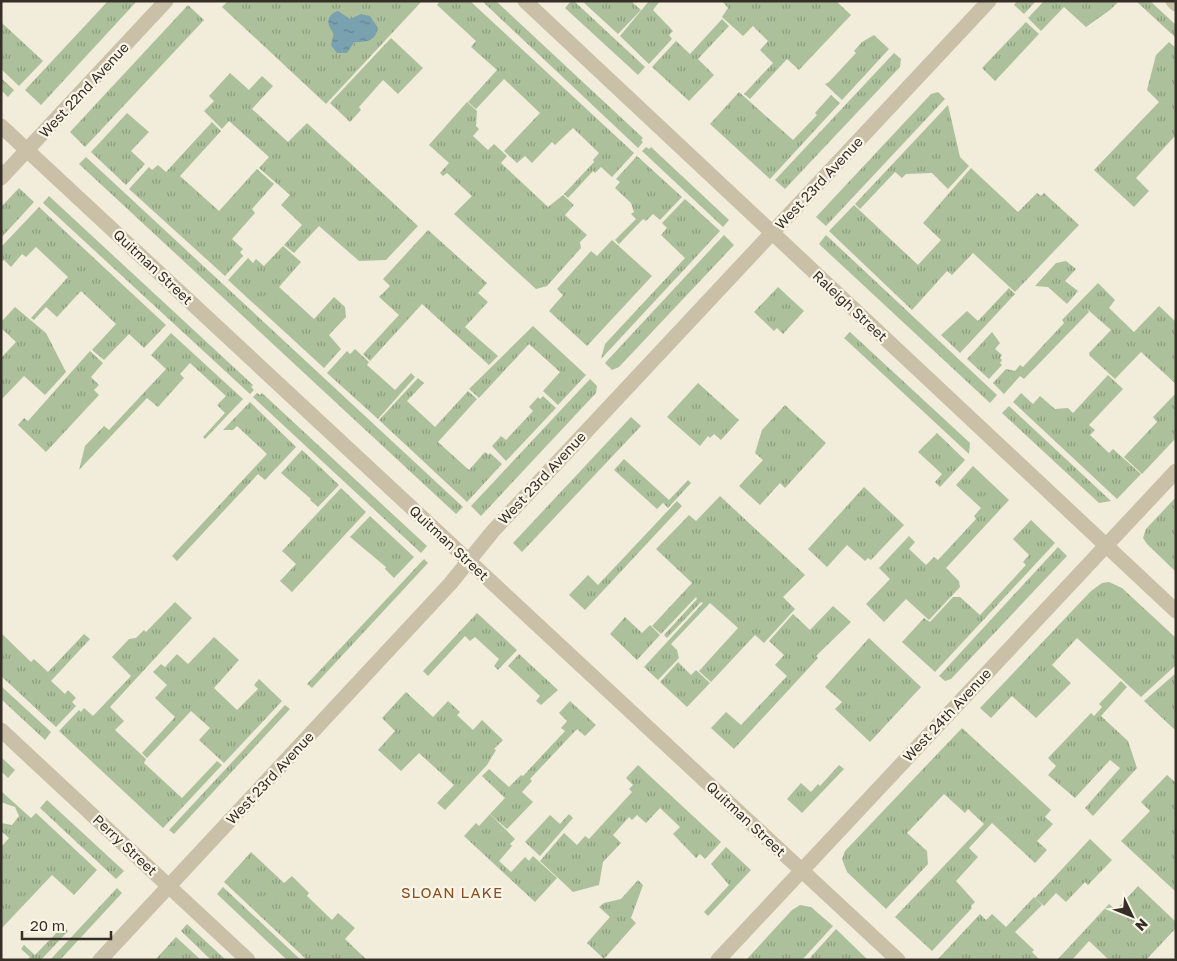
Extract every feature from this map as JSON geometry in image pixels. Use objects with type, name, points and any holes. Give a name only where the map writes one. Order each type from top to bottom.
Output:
[{"type":"street","name":"West 22nd Avenue","points":[[1,178],[166,1]]},
{"type":"street","name":"Raleigh Street","points":[[525,1],[1176,611]]},
{"type":"street","name":"West 23rd Avenue","points":[[100,960],[443,592],[493,531],[989,1]]},
{"type":"street","points":[[1173,1],[1176,4]]},
{"type":"street","name":"Quitman Street","points":[[1,126],[898,960]]},
{"type":"street","name":"West 24th Avenue","points":[[718,960],[1176,471]]},
{"type":"street","name":"Perry Street","points":[[1,730],[248,960]]},
{"type":"green space","points":[[108,1],[137,1],[41,105],[25,90]]},
{"type":"green space","points":[[228,1],[422,1],[326,104],[222,7]]},
{"type":"green space","points":[[440,1],[470,1],[634,153],[612,177],[601,167],[595,173],[593,171],[568,198],[564,194],[594,162],[593,160],[599,153],[573,128],[555,145],[552,142],[532,163],[525,156],[517,163],[504,151],[540,113],[504,79],[476,109],[468,102],[497,70],[471,47],[476,41],[437,5]]},
{"type":"green space","points":[[482,1],[496,1],[643,138],[641,140],[643,142],[638,148]]},
{"type":"green space","points":[[571,1],[574,1],[645,67],[638,75],[565,8]]},
{"type":"green space","points":[[582,1],[631,1],[641,10],[618,34]]},
{"type":"green space","points":[[649,1],[660,1],[653,10],[673,31],[669,35],[672,39],[649,64],[620,36]]},
{"type":"green space","points":[[722,1],[836,1],[851,15],[799,70],[787,59],[750,99],[744,94],[773,63],[760,50],[768,41],[753,26],[743,36],[722,17],[728,8]]},
{"type":"green space","points":[[1017,1],[1036,1],[1024,14],[1014,5]]},
{"type":"green space","points":[[1044,1],[1119,1],[1086,27],[1064,7],[1041,31],[1028,18]]},
{"type":"green space","points":[[1136,1],[1150,1],[1176,25],[1176,38]]},
{"type":"green space","points":[[188,5],[204,20],[85,147],[70,132]]},
{"type":"green space","points":[[722,19],[729,26],[698,59],[714,75],[689,101],[652,67],[676,41],[690,54]]},
{"type":"green space","points":[[1,22],[43,61],[19,86],[1,69]]},
{"type":"green space","points":[[1026,22],[1039,34],[995,81],[982,68]]},
{"type":"green space","points":[[874,35],[889,49],[842,100],[825,84],[856,53],[854,51],[862,42]]},
{"type":"green space","points":[[391,38],[423,68],[398,94],[383,80],[359,107],[361,110],[350,122],[330,103]]},
{"type":"green space","points":[[1169,42],[1176,48],[1176,135],[1136,178],[1149,191],[1134,207],[1094,170],[1159,102],[1147,90],[1156,55]]},
{"type":"green space","points":[[894,53],[901,59],[900,67],[785,189],[775,180]]},
{"type":"green space","points":[[230,73],[249,90],[262,76],[273,86],[252,109],[288,142],[307,123],[418,226],[386,260],[359,261],[319,226],[294,253],[284,245],[302,225],[281,205],[290,195],[259,168],[269,157],[229,121],[222,129],[204,111],[214,101],[209,96]]},
{"type":"green space","points":[[1,78],[14,90],[8,97],[1,90]]},
{"type":"green space","points":[[739,92],[793,140],[817,115],[815,113],[831,95],[840,103],[770,179],[710,124]]},
{"type":"green space","points":[[938,92],[945,99],[826,226],[816,217],[931,94]]},
{"type":"green space","points":[[467,102],[477,111],[476,126],[479,129],[473,136],[488,150],[494,144],[507,156],[501,163],[548,207],[563,195],[574,205],[565,215],[587,235],[580,242],[581,248],[547,286],[536,289],[454,214],[472,196],[447,173],[443,176],[440,173],[449,163],[429,145]]},
{"type":"green space","points":[[948,105],[960,157],[969,166],[948,189],[932,173],[906,174],[902,178],[895,172],[860,209],[855,204]]},
{"type":"green space","points":[[127,113],[149,132],[131,151],[145,164],[126,185],[91,152]]},
{"type":"green space","points":[[212,122],[221,131],[180,176],[219,211],[257,169],[274,184],[252,209],[255,213],[232,239],[243,249],[240,252],[243,256],[225,276],[129,189],[149,167],[152,170],[158,165],[166,172]]},
{"type":"green space","points":[[646,147],[649,149],[651,147],[729,220],[723,227],[642,151]]},
{"type":"green space","points":[[637,156],[682,197],[660,220],[653,214],[646,221],[643,219],[619,244],[615,240],[636,219],[631,214],[634,212],[631,203],[615,188],[620,182],[616,179]]},
{"type":"green space","points":[[86,157],[463,507],[456,514],[79,164]]},
{"type":"green space","points":[[971,168],[1018,212],[1037,193],[1041,196],[1044,193],[1079,225],[1015,292],[973,253],[952,275],[947,271],[912,310],[829,231],[854,205],[918,265],[941,240],[923,223]]},
{"type":"green space","points":[[19,188],[34,202],[1,238],[1,207]]},
{"type":"green space","points":[[49,196],[253,385],[251,387],[254,390],[250,394],[43,203]]},
{"type":"green space","points":[[685,199],[720,231],[601,359],[605,344],[685,258],[661,235],[667,228],[662,223]]},
{"type":"green space","points":[[39,207],[166,325],[144,348],[129,334],[104,360],[92,350],[116,324],[81,291],[57,317],[46,307],[34,320],[31,318],[68,277],[36,247],[26,257],[22,254],[11,267],[4,260],[1,262],[1,247]]},
{"type":"green space","points":[[428,230],[487,283],[478,293],[488,302],[465,327],[498,356],[489,365],[422,304],[370,361],[363,354],[399,315],[379,297],[390,286],[383,279]]},
{"type":"green space","points":[[724,235],[734,245],[619,367],[612,370],[605,363]]},
{"type":"green space","points":[[826,235],[997,395],[990,403],[819,244]]},
{"type":"green space","points":[[612,240],[652,276],[587,346],[549,311],[563,295],[557,289],[591,251],[597,256]]},
{"type":"green space","points":[[283,246],[301,262],[279,287],[314,319],[334,297],[345,307],[346,317],[329,335],[341,349],[324,368],[228,280],[248,258],[253,263],[256,259],[264,266]]},
{"type":"green space","points":[[1066,261],[1076,269],[1065,281],[1078,291],[1067,304],[1048,287],[1035,286],[1056,263]]},
{"type":"green space","points":[[1098,283],[1115,300],[1109,308],[1134,332],[1159,306],[1176,322],[1176,384],[1141,352],[1115,379],[1090,356],[1089,353],[1111,330],[1087,309],[1089,312],[1024,379],[1020,376],[1004,394],[993,383],[1006,369],[1015,371],[1020,365],[1023,367],[1064,323],[1062,320]]},
{"type":"green space","points":[[778,287],[804,311],[783,334],[777,328],[774,331],[754,312]]},
{"type":"green space","points":[[1009,288],[1015,294],[960,353],[941,335],[967,311],[978,321]]},
{"type":"green space","points":[[15,307],[46,333],[66,372],[45,395],[24,376],[1,400],[1,358],[16,342],[1,328],[1,319],[3,320]]},
{"type":"green space","points":[[533,326],[586,375],[558,405],[543,391],[560,372],[529,344],[479,398],[469,389]]},
{"type":"green space","points":[[850,332],[970,443],[969,454],[844,338]]},
{"type":"green space","points":[[992,332],[1000,343],[995,349],[1002,355],[1000,363],[1002,365],[989,379],[967,359]]},
{"type":"green space","points":[[171,333],[243,399],[205,439],[203,437],[225,413],[217,405],[226,396],[190,363],[180,374],[184,378],[158,407],[147,398],[79,470],[85,446],[104,426],[109,430],[166,369],[151,355]]},
{"type":"green space","points":[[355,349],[369,362],[367,365],[395,390],[411,373],[415,377],[378,419],[327,373],[347,351],[350,354]]},
{"type":"green space","points":[[90,351],[103,363],[91,377],[99,385],[94,390],[99,395],[46,452],[18,425],[24,418],[28,421]]},
{"type":"green space","points":[[1108,375],[1123,389],[1089,425],[1095,430],[1090,435],[1109,453],[1113,449],[1141,474],[1117,499],[1013,402],[1021,393],[1033,404],[1040,396],[1055,409],[1068,408],[1073,413]]},
{"type":"green space","points":[[418,378],[424,383],[407,401],[435,427],[468,391],[477,399],[438,442],[469,470],[485,452],[489,455],[490,453],[502,464],[467,502],[379,420]]},
{"type":"green space","points":[[590,379],[597,386],[596,393],[481,516],[471,506]]},
{"type":"green space","points":[[698,383],[739,420],[721,440],[714,434],[710,438],[708,436],[700,446],[667,417]]},
{"type":"green space","points":[[257,393],[260,395],[262,393],[427,546],[421,553],[253,397]]},
{"type":"green space","points":[[1176,393],[1176,438],[1142,474],[1124,457],[1157,422],[1153,417]]},
{"type":"green space","points":[[543,396],[556,408],[506,461],[492,446],[501,436],[506,440],[533,411],[529,407],[538,397],[540,399]]},
{"type":"green space","points":[[250,402],[296,447],[265,480],[258,474],[177,561],[172,556],[267,454],[237,426],[233,430],[223,430]]},
{"type":"green space","points":[[785,405],[826,443],[785,488],[780,483],[760,505],[739,486],[763,460],[755,453],[762,430]]},
{"type":"green space","points":[[1009,406],[1111,501],[1099,503],[1002,413]]},
{"type":"green space","points":[[631,417],[641,426],[522,552],[513,543]]},
{"type":"green space","points":[[937,433],[965,460],[940,487],[935,482],[942,474],[918,452]]},
{"type":"green space","points":[[302,450],[339,485],[318,507],[281,473]]},
{"type":"green space","points":[[624,459],[669,500],[688,480],[691,483],[668,508],[663,503],[657,509],[614,470]]},
{"type":"green space","points":[[973,466],[1009,500],[946,568],[959,581],[960,587],[929,620],[906,599],[884,622],[866,604],[890,579],[879,568],[909,536],[915,542],[909,549],[926,565],[934,557],[938,560],[976,519],[974,516],[981,508],[956,485]]},
{"type":"green space","points":[[864,487],[904,525],[871,560],[868,558],[865,561],[847,545],[827,567],[808,549]]},
{"type":"green space","points":[[341,488],[366,512],[292,592],[280,581],[296,564],[282,551]]},
{"type":"green space","points":[[720,496],[805,575],[783,597],[795,609],[764,643],[755,635],[711,682],[699,671],[738,628],[710,603],[671,644],[677,650],[679,658],[658,680],[644,667],[703,603],[701,602],[667,638],[664,635],[697,599],[696,597],[661,634],[652,626],[692,583],[656,549],[689,515],[696,521]]},
{"type":"green space","points":[[1176,497],[1176,572],[1143,538],[1146,529]]},
{"type":"green space","points":[[677,501],[682,506],[585,610],[569,595],[588,575],[598,585]]},
{"type":"green space","points":[[370,516],[414,557],[394,578],[385,569],[386,567],[350,537]]},
{"type":"green space","points":[[1031,520],[1055,543],[935,672],[902,642],[924,618],[930,622],[953,597],[960,597],[980,615],[1026,565],[1023,562],[1029,555],[1013,539]]},
{"type":"green space","points":[[1058,547],[1067,556],[951,679],[945,681],[939,676]]},
{"type":"green space","points":[[424,559],[428,563],[312,688],[307,684]]},
{"type":"green space","points":[[1109,582],[1122,588],[1176,638],[1176,665],[1141,697],[1077,638],[1052,665],[1071,683],[1036,718],[1012,696],[991,718],[980,708],[1091,591],[1102,583]]},
{"type":"green space","points":[[175,602],[192,618],[110,707],[124,721],[115,730],[146,759],[144,763],[182,798],[217,761],[222,765],[163,828],[59,731],[79,710],[81,712],[84,708],[93,716],[131,676],[112,657],[129,639],[136,638],[144,630],[146,632]]},
{"type":"green space","points":[[833,606],[851,622],[816,656],[818,658],[734,749],[711,728],[726,712],[741,725],[787,676],[775,665],[784,655],[769,641],[793,614],[810,630]]},
{"type":"green space","points":[[477,613],[517,650],[498,670],[494,666],[499,659],[475,637],[470,641],[465,636],[428,676],[423,671]]},
{"type":"green space","points":[[625,617],[642,633],[650,625],[660,635],[637,660],[610,634]]},
{"type":"green space","points":[[1,633],[31,662],[34,659],[48,672],[84,634],[90,639],[51,681],[65,694],[68,690],[76,698],[72,702],[76,706],[56,727],[1,676]]},
{"type":"green space","points":[[214,637],[239,660],[214,688],[237,710],[258,689],[254,685],[259,679],[282,701],[224,763],[199,740],[210,728],[191,711],[147,758],[142,753],[175,717],[155,698],[167,685],[153,672],[161,664],[165,667],[177,654],[188,664]]},
{"type":"green space","points":[[869,638],[921,687],[870,742],[835,709],[842,702],[825,687]]},
{"type":"green space","points":[[519,654],[558,690],[541,705],[536,701],[540,696],[508,666]]},
{"type":"green space","points":[[678,662],[691,675],[696,670],[710,683],[687,707],[660,682]]},
{"type":"green space","points":[[1176,673],[1176,728],[1174,729],[1144,701]]},
{"type":"green space","points":[[1121,681],[1127,687],[1101,716],[1128,741],[1137,768],[1093,816],[1085,808],[1120,768],[1110,760],[1075,798],[1048,775],[1056,766],[1048,758],[1091,713],[1094,716],[1102,707],[1099,704]]},
{"type":"green space","points":[[1,686],[51,732],[45,740],[1,699]]},
{"type":"green space","points":[[406,692],[433,717],[448,701],[460,712],[457,715],[473,730],[482,720],[503,740],[494,749],[496,750],[487,765],[445,810],[437,803],[454,785],[419,753],[401,771],[378,750],[395,731],[382,718]]},
{"type":"green space","points":[[570,701],[596,725],[585,736],[577,729],[530,779],[532,781],[522,792],[533,802],[507,829],[490,814],[505,798],[482,776],[489,769],[509,787],[521,775],[523,776],[565,731],[561,728],[567,721],[559,713]]},
{"type":"green space","points":[[285,705],[290,709],[174,834],[169,830]]},
{"type":"green space","points":[[962,728],[1051,810],[1045,817],[1053,824],[1037,841],[1047,850],[1035,863],[992,823],[969,848],[978,857],[956,881],[975,902],[971,906],[972,908],[932,951],[895,917],[984,824],[968,809],[965,813],[944,794],[907,833],[927,851],[928,864],[886,909],[847,872],[842,859],[845,851]]},
{"type":"green space","points":[[1,757],[15,770],[8,778],[1,771]]},
{"type":"green space","points":[[638,765],[721,842],[705,859],[700,854],[696,858],[673,834],[680,827],[660,808],[646,823],[637,815],[632,820],[629,817],[613,835],[621,843],[603,862],[599,885],[573,892],[540,861],[564,833],[577,845],[585,836],[589,839],[632,792],[629,789],[633,785],[626,778]]},
{"type":"green space","points":[[839,765],[844,769],[802,813],[787,799],[801,783],[811,792],[818,784],[820,786]]},
{"type":"green space","points":[[1167,775],[1176,783],[1176,892],[1121,841],[1150,811],[1141,802]]},
{"type":"green space","points":[[1,791],[31,818],[36,813],[97,870],[74,895],[52,875],[1,929],[1,847],[9,838],[1,831],[1,823],[12,825],[19,816],[15,807],[1,802]]},
{"type":"green space","points":[[47,800],[124,871],[116,879],[40,808]]},
{"type":"green space","points":[[490,814],[515,839],[510,844],[512,846],[499,861],[511,872],[525,857],[529,861],[533,856],[557,878],[535,902],[464,836],[476,823],[479,826]]},
{"type":"green space","points":[[569,814],[573,818],[540,856],[525,842],[550,815],[560,824]]},
{"type":"green space","points":[[1090,839],[1112,860],[1088,885],[1085,882],[1066,902],[1056,893],[1044,906],[1035,898]]},
{"type":"green space","points":[[726,847],[751,870],[708,916],[704,912],[729,885],[711,864]]},
{"type":"green space","points":[[251,852],[284,883],[292,876],[309,893],[307,896],[332,920],[338,913],[355,928],[345,939],[367,960],[307,960],[224,882]]},
{"type":"green space","points":[[638,880],[643,885],[631,918],[636,923],[604,959],[587,943],[610,917],[599,907],[604,903],[621,899]]},
{"type":"green space","points":[[1138,886],[1176,922],[1176,928],[1146,960],[1109,960],[1089,941],[1072,960],[1057,960],[1109,904],[1116,910]]},
{"type":"green space","points":[[223,887],[301,960],[287,960],[217,894]]},
{"type":"green space","points":[[117,888],[122,893],[60,960],[50,960]]},
{"type":"green space","points":[[1034,897],[1042,905],[1015,932],[1034,950],[1032,952],[1040,960],[938,959],[980,914],[986,920],[992,914],[1006,927]]},
{"type":"green space","points":[[800,905],[811,907],[833,926],[802,960],[746,960],[792,910]]},
{"type":"green space","points":[[187,924],[226,960],[211,960],[181,931]]},
{"type":"green space","points":[[63,926],[68,931],[41,960],[27,960],[30,957],[21,949],[24,945],[35,955]]},
{"type":"green space","points":[[836,929],[868,960],[808,960]]},
{"type":"green space","points":[[176,937],[201,960],[155,960]]},
{"type":"water","points":[[338,11],[350,19],[361,14],[370,16],[378,28],[377,33],[372,39],[354,42],[347,53],[337,53],[331,45],[334,33],[328,21],[331,15]]},
{"type":"district","name":"SLOAN LAKE","points":[[452,893]]}]
